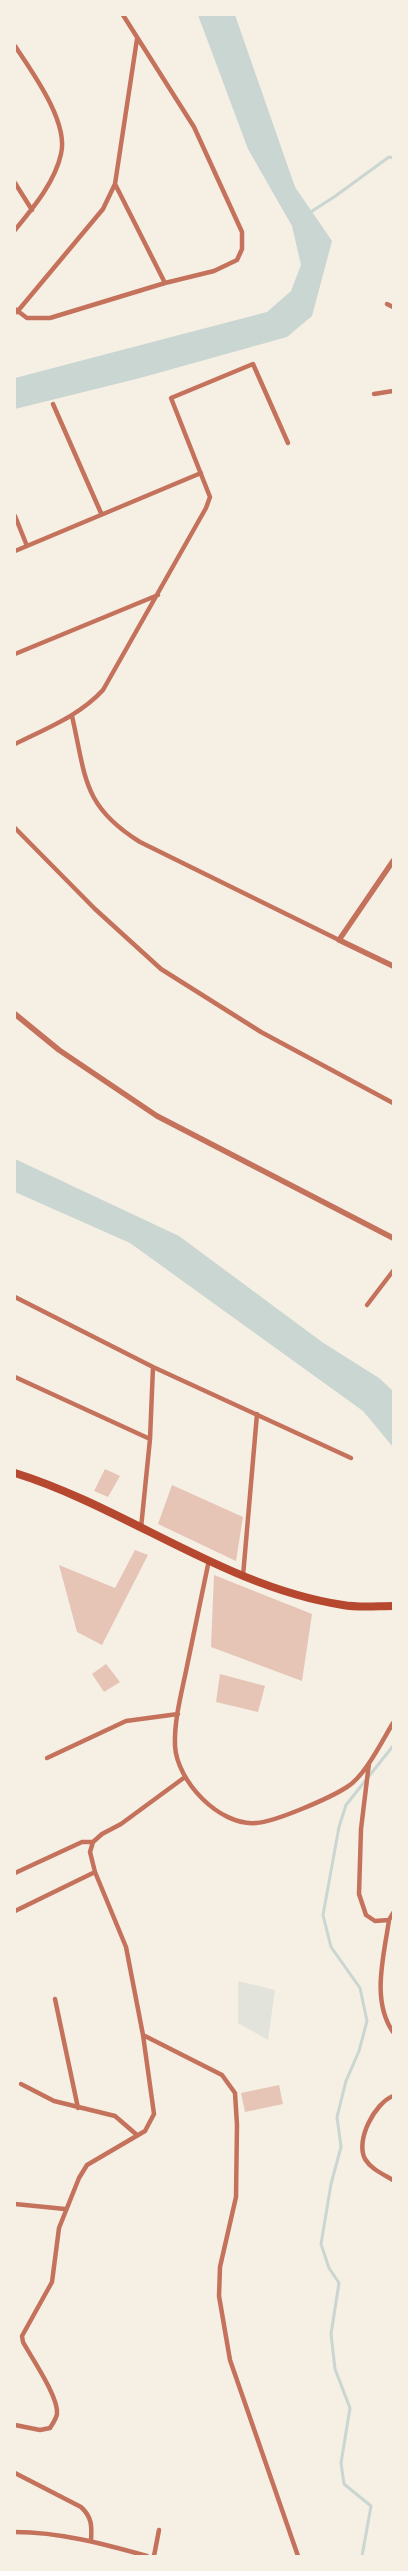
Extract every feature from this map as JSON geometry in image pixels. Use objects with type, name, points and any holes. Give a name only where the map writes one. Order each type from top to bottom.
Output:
[{"type":"highway","points":[[15,1473],[58,1490],[242,1576],[299,1595],[345,1606],[393,1606]]},
{"type":"street","points":[[123,15],[138,38],[194,127],[242,232],[242,249],[237,260],[214,272],[165,283],[50,318],[27,318],[16,311],[103,208],[115,184],[138,38]]},
{"type":"street","points":[[15,46],[50,102],[60,130],[62,152],[55,173],[32,210],[15,230]]},
{"type":"street","points":[[15,183],[32,210]]},
{"type":"street","points":[[115,184],[165,283]]},
{"type":"street","points":[[387,304],[393,307]]},
{"type":"street","points":[[15,744],[72,716],[88,705],[104,690],[206,508],[210,497],[171,398],[253,364],[288,443]]},
{"type":"street","points":[[374,394],[393,392]]},
{"type":"street","points":[[53,404],[101,513]]},
{"type":"street","points":[[15,551],[101,513],[201,473]]},
{"type":"street","points":[[15,516],[28,546]]},
{"type":"street","points":[[15,654],[158,595]]},
{"type":"street","points":[[72,716],[89,793],[120,830],[140,842],[393,966]]},
{"type":"street","points":[[15,828],[95,909],[162,969],[261,1032],[393,1103]]},
{"type":"street","points":[[339,940],[393,861]]},
{"type":"street","points":[[15,1014],[59,1050],[157,1116],[393,1238]]},
{"type":"street","points":[[367,1305],[393,1271]]},
{"type":"street","points":[[15,1297],[153,1367],[351,1458]]},
{"type":"street","points":[[141,1528],[150,1438],[153,1367]]},
{"type":"street","points":[[15,1377],[150,1438]]},
{"type":"street","points":[[242,1576],[257,1414]]},
{"type":"street","points":[[209,1560],[178,1714],[175,1747],[185,1777],[196,1795],[222,1814],[234,1820],[256,1823],[305,1808],[348,1787],[369,1761],[393,1723]]},
{"type":"street","points":[[47,1758],[126,1721],[178,1714]]},
{"type":"street","points":[[369,1761],[361,1829],[359,1894],[366,1915],[376,1921],[389,1920]]},
{"type":"street","points":[[15,1873],[82,1842],[93,1842],[185,1777]]},
{"type":"street","points":[[15,2425],[40,2430],[50,2428],[57,2411],[53,2396],[23,2342],[22,2336],[52,2282],[59,2228],[65,2209],[87,2165],[145,2131],[154,2114],[143,2035],[126,1947],[95,1872],[90,1852],[93,1842]]},
{"type":"street","points":[[15,1912],[95,1872]]},
{"type":"street","points":[[393,1913],[389,1920],[380,1978],[385,2020],[393,2032]]},
{"type":"street","points":[[55,1999],[78,2108]]},
{"type":"street","points":[[143,2035],[222,2075],[235,2093],[237,2125],[236,2197],[220,2267],[219,2296],[230,2360],[298,2556]]},
{"type":"street","points":[[20,2084],[54,2101],[115,2116],[137,2135]]},
{"type":"street","points":[[393,2096],[383,2100],[371,2116],[364,2136],[364,2157],[372,2167],[393,2180]]},
{"type":"street","points":[[15,2204],[65,2209]]},
{"type":"street","points":[[15,2472],[81,2506],[89,2515],[92,2541]]},
{"type":"street","points":[[154,2556],[159,2530]]},
{"type":"street","points":[[15,2532],[41,2532],[92,2541],[148,2556]]},
{"type":"shaded area","points":[[198,15],[235,15],[295,187],[332,241],[312,316],[287,337],[140,378],[15,409],[15,378],[267,312],[291,291],[301,265],[292,226],[248,149]]},
{"type":"shaded area","points":[[15,1159],[179,1236],[322,1342],[379,1378],[393,1391],[393,1447],[363,1411],[130,1243],[15,1192]]},
{"type":"shaded area","points":[[238,1981],[275,1990],[268,2040],[238,2023]]},
{"type":"building","points":[[105,1469],[120,1476],[108,1497],[94,1491]]},
{"type":"building","points":[[172,1485],[243,1517],[236,1561],[158,1524]]},
{"type":"building","points":[[135,1550],[148,1555],[102,1645],[77,1632],[59,1565],[115,1588]]},
{"type":"building","points":[[214,1575],[312,1614],[302,1681],[211,1647]]},
{"type":"building","points":[[106,1664],[120,1682],[104,1692],[92,1674]]},
{"type":"building","points":[[220,1674],[265,1686],[258,1712],[216,1702]]},
{"type":"building","points":[[279,2085],[283,2104],[245,2112],[241,2093]]},
{"type":"waterway","points":[[309,213],[389,157],[393,158]]},
{"type":"waterway","points":[[362,2556],[371,2506],[344,2484],[341,2463],[350,2408],[335,2369],[331,2334],[339,2283],[329,2268],[321,2244],[331,2184],[341,2147],[337,2117],[346,2081],[359,2051],[367,2021],[360,1988],[331,1947],[323,1915],[339,1827],[346,1805],[393,1746]]}]
